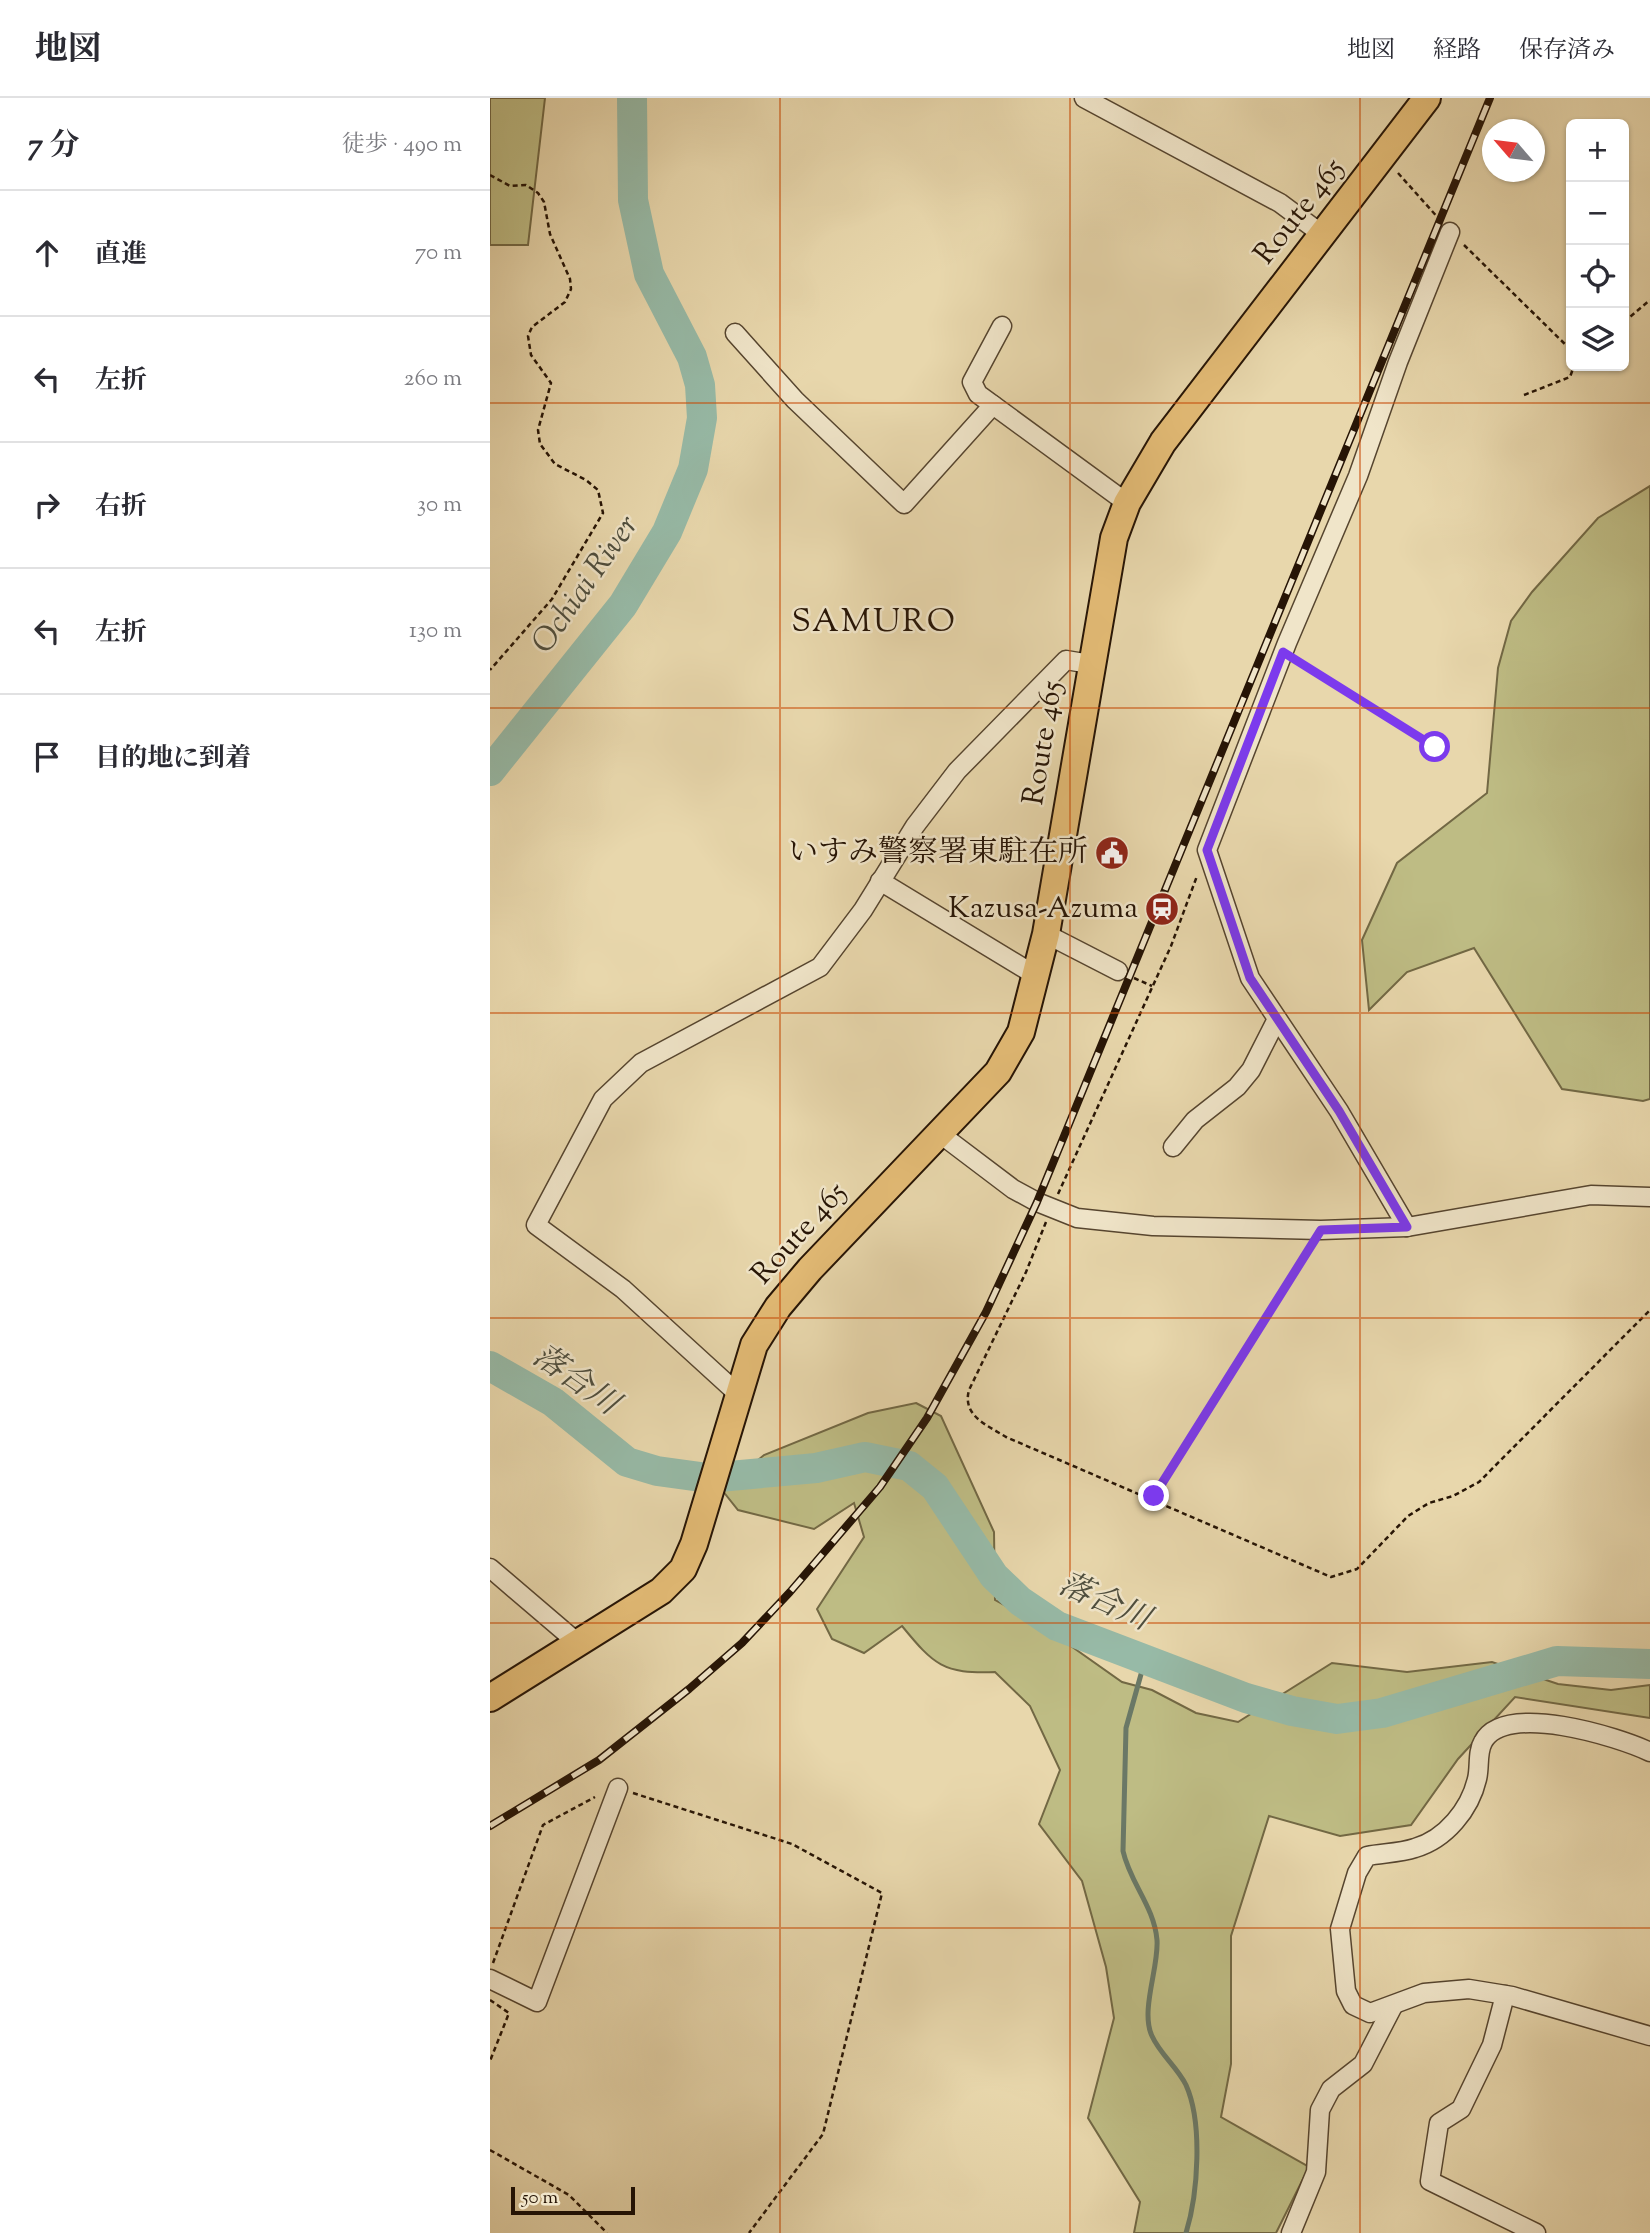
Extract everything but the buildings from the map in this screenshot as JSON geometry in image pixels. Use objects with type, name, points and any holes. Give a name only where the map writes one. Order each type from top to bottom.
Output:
[{"type":"highway","name":"Route 465","points":[[579,1644],[661,1591],[683,1569],[706,1507],[737,1393],[754,1345],[778,1307],[810,1269],[998,1072],[1021,1031],[1046,934],[1090,664],[1114,538],[1127,503],[1163,442],[1427,98]]},
{"type":"highway","points":[[490,1698],[579,1644]]},
{"type":"street","points":[[1084,98],[1280,202],[1323,235]]},
{"type":"street","points":[[1407,1227],[1339,1111],[1250,978],[1207,850],[1283,652],[1359,476],[1398,362],[1450,232]]},
{"type":"street","points":[[1002,326],[972,382],[978,394],[1127,503]]},
{"type":"street","points":[[735,333],[795,400],[904,504],[993,405]]},
{"type":"street","points":[[737,1393],[623,1289],[536,1225],[603,1099],[641,1063],[820,967],[915,826],[957,771],[1066,660],[1090,664]]},
{"type":"street","points":[[880,881],[1035,975]]},
{"type":"street","points":[[1046,934],[1118,971]]},
{"type":"street","points":[[1173,1147],[1195,1119],[1237,1087],[1251,1070],[1277,1019]]},
{"type":"street","points":[[939,1133],[1013,1189],[1052,1208],[1077,1218],[1153,1226],[1321,1230],[1407,1227],[1591,1195],[1650,1197]]},
{"type":"street","points":[[490,1568],[579,1644]]},
{"type":"street","points":[[1650,1752],[1630,1742],[1574,1728],[1534,1723],[1495,1729],[1482,1742],[1478,1778],[1471,1801],[1455,1822],[1417,1848],[1367,1856],[1357,1873],[1339,1929],[1346,1991],[1353,2005],[1370,2012],[1394,2006],[1424,1993],[1469,1989],[1505,1995],[1650,2036]]},
{"type":"street","points":[[490,1979],[537,2002],[618,1788]]},
{"type":"street","points":[[1505,1995],[1492,2045],[1461,2109],[1439,2123],[1430,2181],[1536,2233]]},
{"type":"street","points":[[1291,2233],[1316,2172],[1320,2110],[1331,2089],[1363,2064],[1394,2006]]},
{"type":"path","points":[[1384,157],[1450,232],[1566,345]]},
{"type":"path","points":[[490,175],[510,186],[526,185],[538,193],[544,202],[550,234],[570,279],[571,289],[565,302],[532,327],[528,335],[531,355],[551,383],[538,430],[546,456],[598,490],[603,513],[552,598],[490,670]]},
{"type":"path","points":[[1629,317],[1650,300]]},
{"type":"path","points":[[1524,395],[1570,377],[1572,371]]},
{"type":"path","points":[[1283,652],[1435,747]]},
{"type":"path","points":[[1207,850],[1152,985],[1026,1272],[969,1390],[966,1400],[971,1414],[1006,1437],[1331,1577],[1357,1569],[1408,1516],[1429,1503],[1453,1496],[1479,1482],[1650,1310]]},
{"type":"path","points":[[1118,971],[1146,980],[1152,985]]},
{"type":"path","points":[[1154,1496],[1321,1230]]},
{"type":"path","points":[[490,1971],[543,1825],[618,1788],[792,1844],[882,1893],[823,2134],[749,2233]]},
{"type":"path","points":[[490,2000],[509,2013],[490,2061]]},
{"type":"path","points":[[490,2150],[569,2194],[607,2233]]},
{"type":"shaded area","points":[[490,98],[545,98],[528,245],[490,245]]},
{"type":"shaded area","points":[[1650,486],[1650,1099],[1643,1101],[1562,1089],[1474,948],[1407,972],[1369,1010],[1362,940],[1397,863],[1487,793],[1498,668],[1511,621],[1532,592],[1598,518]]},
{"type":"shaded area","points":[[916,1403],[941,1416],[994,1532],[995,1600],[1044,1627],[1122,1682],[1152,1690],[1196,1713],[1238,1722],[1332,1663],[1407,1672],[1492,1662],[1558,1684],[1611,1690],[1650,1685],[1650,1718],[1515,1697],[1458,1759],[1411,1825],[1340,1836],[1269,1816],[1231,1936],[1231,2064],[1221,2117],[1309,2167],[1276,2233],[1134,2233],[1140,2202],[1088,2118],[1114,2018],[1106,1967],[1082,1881],[1039,1824],[1060,1770],[1030,1706],[995,1672],[963,1671],[941,1664],[923,1650],[902,1626],[864,1653],[832,1639],[817,1609],[864,1537],[854,1503],[814,1529],[738,1510],[722,1490],[764,1455],[868,1413]]},
{"type":"waterway","name":"Ochiai River","points":[[490,771],[623,605],[667,532],[693,469],[702,418],[700,385],[692,357],[649,274],[633,200],[632,98]]},
{"type":"waterway","name":"落合川","points":[[490,1366],[553,1402],[627,1462],[657,1471],[708,1478],[816,1468],[865,1457],[909,1466],[935,1487],[994,1576],[1020,1601],[1057,1626],[1246,1698],[1292,1711],[1337,1719],[1382,1713],[1557,1661],[1650,1664]]},
{"type":"waterway","points":[[1145,1660],[1126,1728],[1123,1851],[1126,1863],[1147,1905],[1157,1940],[1149,2002],[1149,2026],[1155,2043],[1186,2085],[1195,2119],[1196,2179],[1186,2233]]},
{"type":"railway","points":[[490,1826],[599,1760],[742,1643],[790,1592],[880,1487],[927,1418],[986,1312],[1037,1202],[1490,98]]},
{"type":"place","name":"いすみ警察署東駐在所","points":[[1112,853]]},
{"type":"place","name":"Kazusa-Azuma","points":[[1162,909]]},
{"type":"district","name":"SAMURO","points":[[874,623]]},
{"type":"route","points":[[1154,1496],[1321,1230],[1407,1227],[1339,1111],[1250,978],[1207,850],[1283,652],[1435,747]]}]
